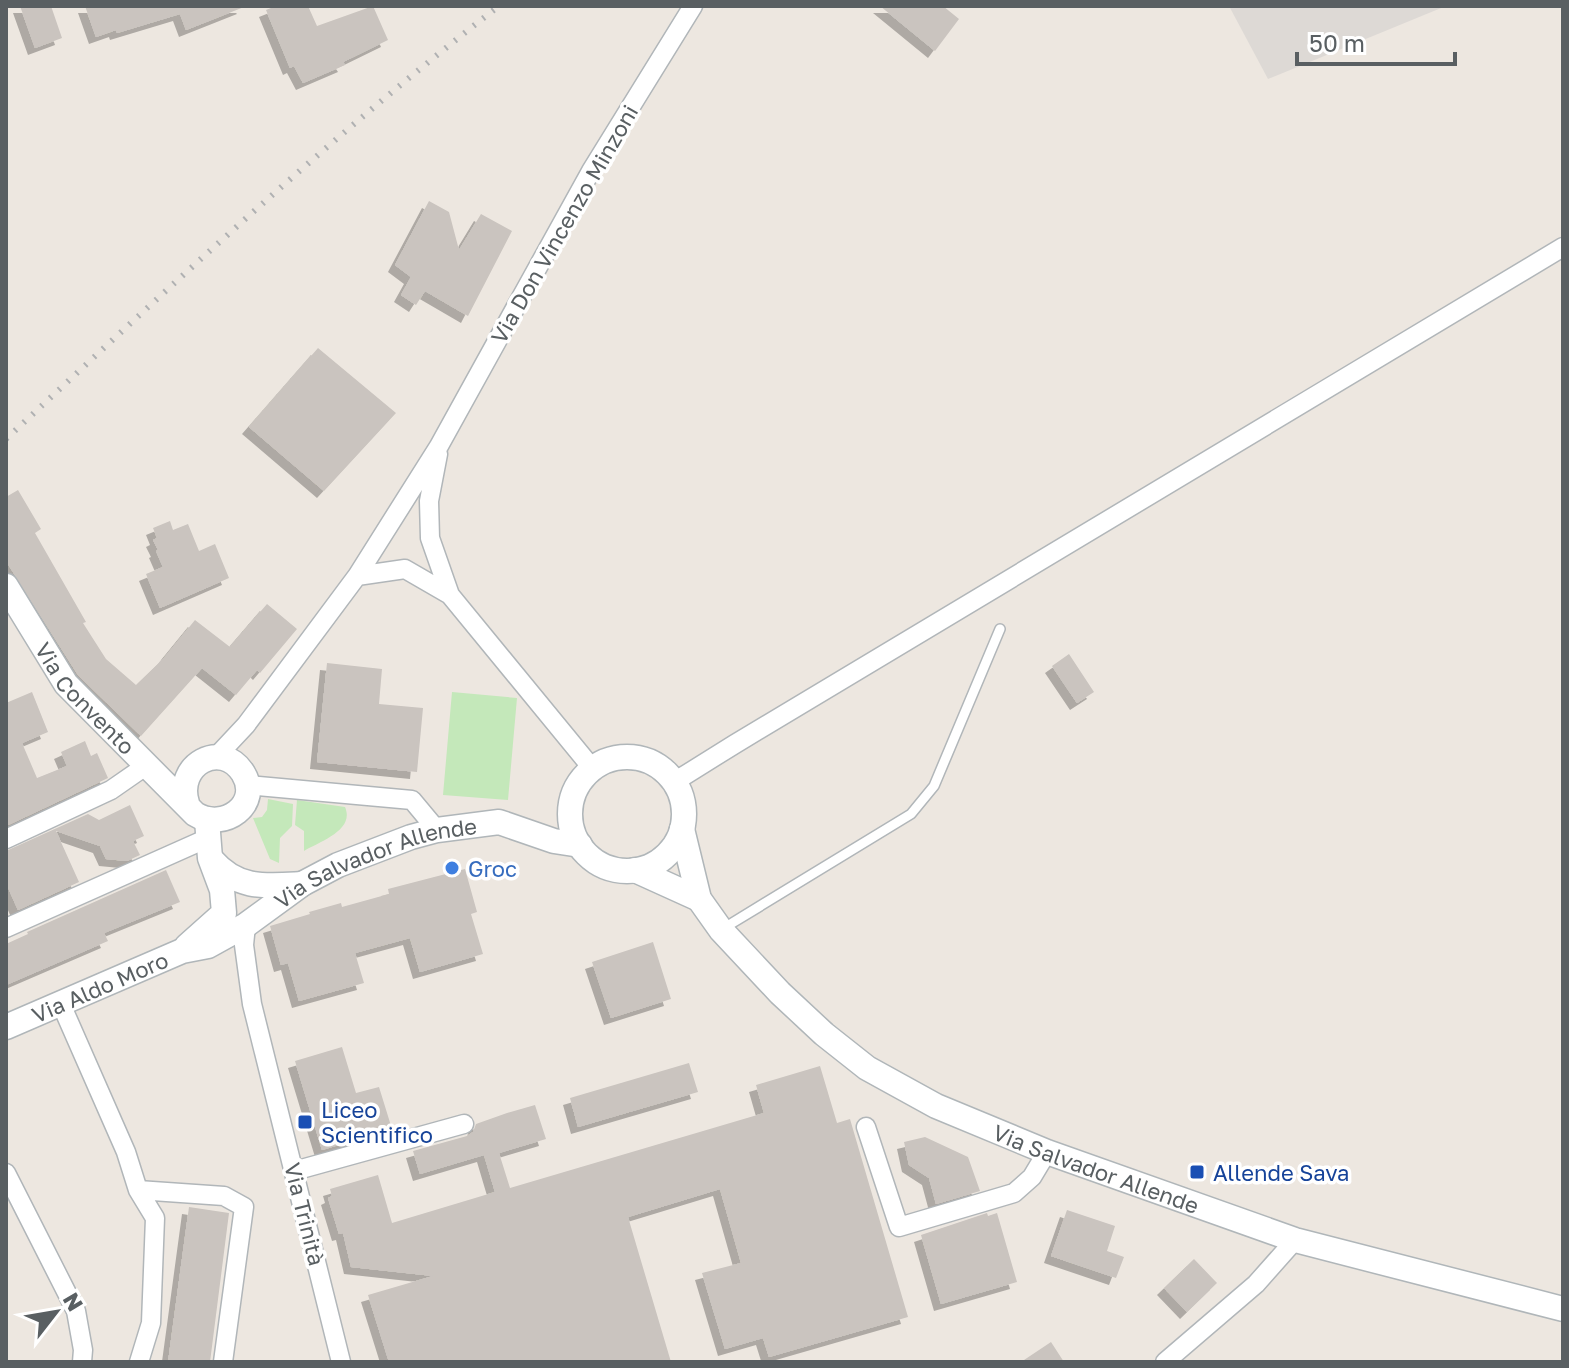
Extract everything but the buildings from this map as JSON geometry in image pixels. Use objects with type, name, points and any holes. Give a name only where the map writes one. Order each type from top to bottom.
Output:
[{"type":"street","name":"Via Don Vincenzo Minzoni","points":[[234,770],[246,725],[357,576],[439,446],[591,171],[693,6]]},
{"type":"street","points":[[674,782],[1563,247]]},
{"type":"street","name":"Via Don Vincenzo Minzoni","points":[[439,446],[429,501],[430,538],[450,595]]},
{"type":"street","points":[[357,576],[405,569],[450,595],[592,768]]},
{"type":"street","name":"Via Convento","points":[[10,602],[66,684],[165,787],[187,803],[209,839],[220,870],[263,887],[302,884]]},
{"type":"street","points":[[627,757],[645,760],[662,769],[674,782],[684,813],[682,829],[665,856],[651,866],[619,870],[604,866],[590,857],[580,845],[572,830],[570,813],[573,796],[592,768],[609,760],[627,757]]},
{"type":"street","name":"Via Convento","points":[[147,765],[191,768],[207,758],[234,770]]},
{"type":"street","points":[[6,839],[111,790],[147,765]]},
{"type":"street","points":[[187,803],[185,781],[191,768]]},
{"type":"street","points":[[6,928],[209,839],[218,821],[237,813],[243,805],[234,770],[412,800],[437,830]]},
{"type":"street","name":"Via Salvador Allende","points":[[182,951],[208,946],[246,925],[302,884],[338,865],[437,830],[499,822],[554,841],[580,845]]},
{"type":"street","name":"Via Salvador Allende","points":[[682,829],[699,899],[721,930],[780,993],[824,1034],[867,1068],[936,1106],[1047,1152],[1295,1240],[1563,1309]]},
{"type":"street","points":[[182,951],[224,913],[222,890],[209,839]]},
{"type":"street","points":[[635,870],[699,899]]},
{"type":"street","name":"Via Trinità","points":[[246,925],[244,945],[252,1004],[341,1362]]},
{"type":"street","name":"Via Aldo Moro","points":[[9,1028],[182,951]]},
{"type":"street","points":[[61,1004],[126,1152],[138,1190],[155,1218],[151,1323],[139,1362]]},
{"type":"street","points":[[294,1171],[464,1124]]},
{"type":"street","points":[[866,1127],[899,1227],[1014,1193],[1032,1177],[1047,1152]]},
{"type":"street","points":[[6,1173],[76,1311],[82,1362]]},
{"type":"street","points":[[138,1190],[224,1196],[244,1207],[223,1362]]},
{"type":"street","points":[[1165,1362],[1256,1284],[1295,1240]]},
{"type":"lane","points":[[721,930],[911,814],[934,786],[1000,629]]},
{"type":"shaded area","points":[[1229,6],[1446,6],[1268,79]]},
{"type":"green space","points":[[452,692],[517,698],[508,800],[443,795]]},
{"type":"green space","points":[[268,799],[293,804],[292,826],[280,838],[279,863],[270,859],[253,818],[262,817],[267,810]]},
{"type":"green space","points":[[297,800],[345,807],[345,822],[335,834],[304,851],[304,831],[295,825]]},
{"type":"railway","points":[[6,439],[309,163],[499,6]]},
{"type":"place","name":"Groc","points":[[452,868]]},
{"type":"place","name":"Liceo Scientifico","points":[[305,1122]]},
{"type":"place","name":"Allende Sava","points":[[1197,1172]]}]
